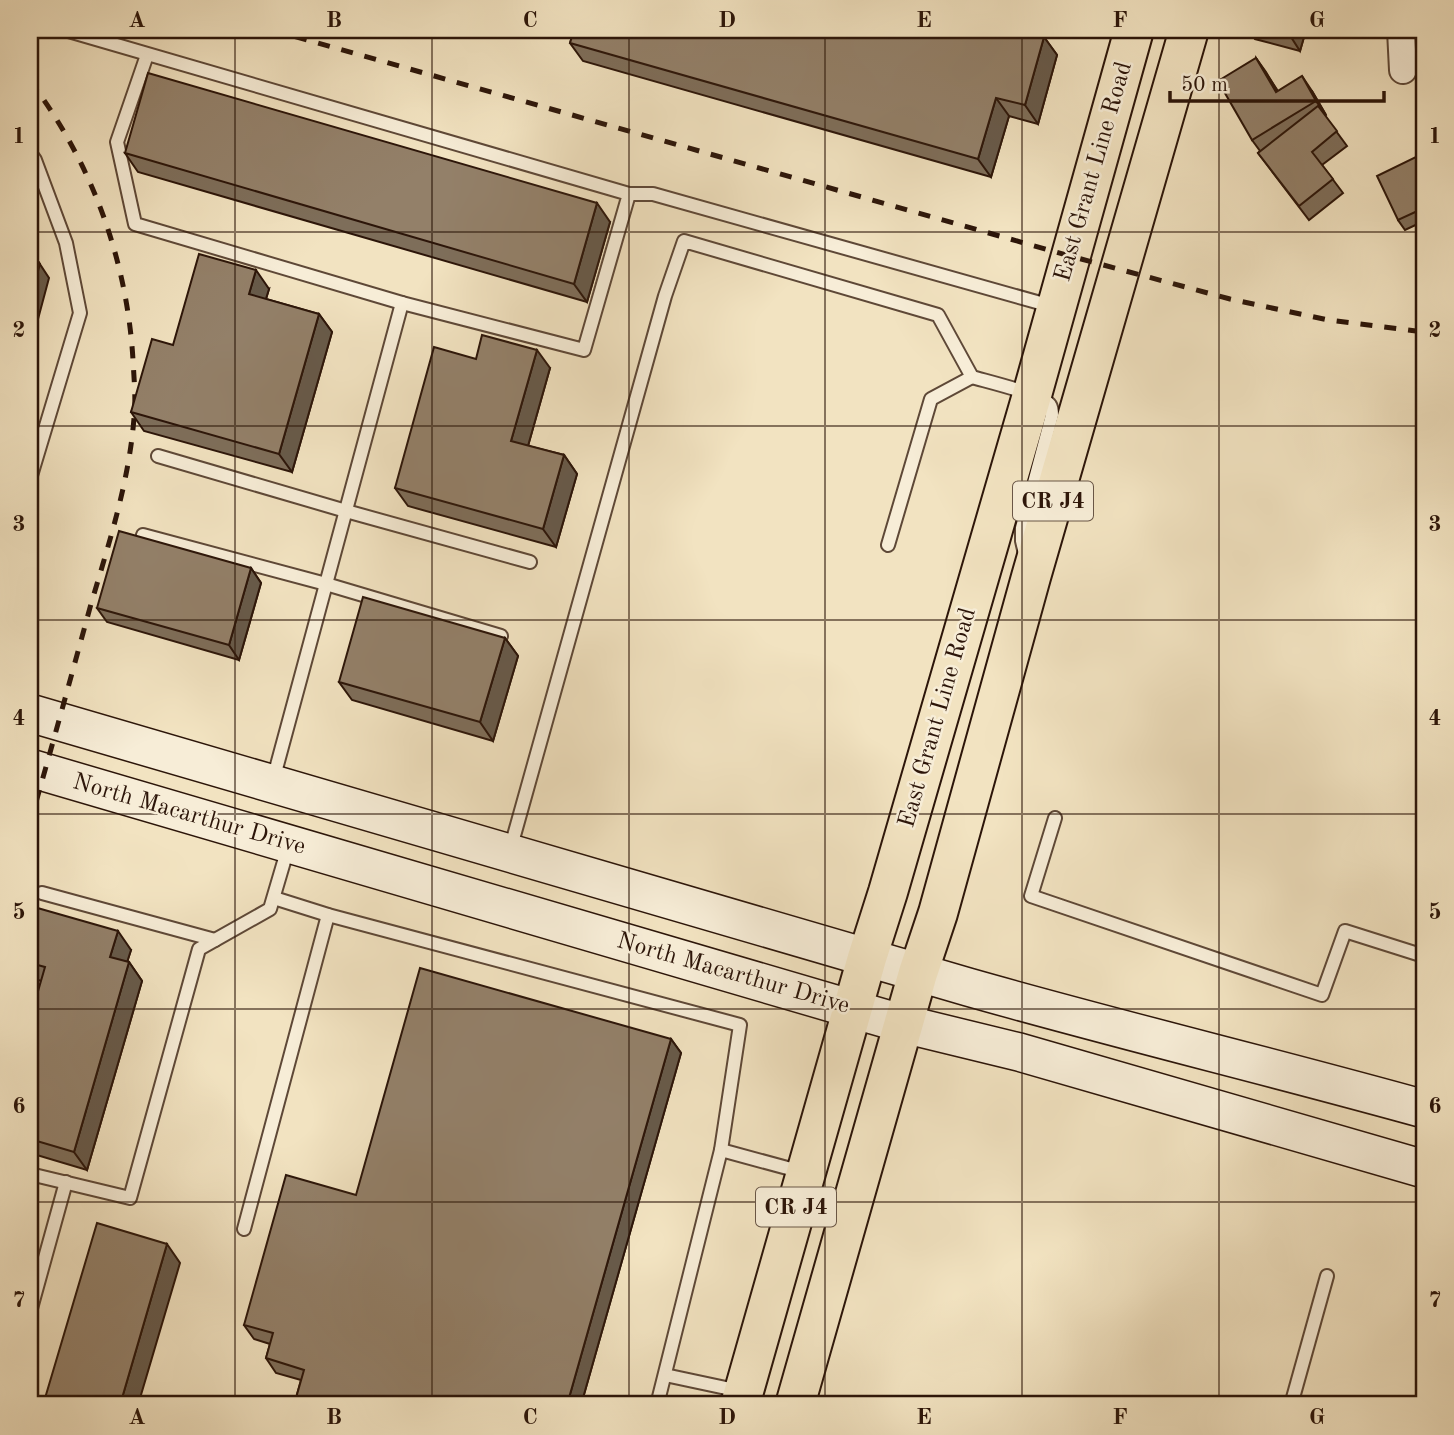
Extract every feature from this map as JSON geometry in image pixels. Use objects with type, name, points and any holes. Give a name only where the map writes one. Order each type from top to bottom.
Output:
[{"type":"main road","name":"East Grant Line Road","points":[[742,1398],[1134,30]]},
{"type":"main road","name":"East Grant Line Road","points":[[795,1405],[1189,30]]},
{"type":"main road","points":[[30,713],[1054,1012],[1318,1079],[1424,1109]]},
{"type":"main road","name":"North Macarthur Drive","points":[[37,770],[904,1024],[1019,1052],[1424,1169]]},
{"type":"street","points":[[1401,30],[1403,70]]},
{"type":"lane","points":[[65,30],[629,194],[653,194],[1055,307]]},
{"type":"lane","points":[[147,55],[117,142],[135,224],[402,303],[584,350],[629,194]]},
{"type":"lane","points":[[30,153],[66,243],[80,313],[30,479]]},
{"type":"lane","points":[[509,854],[665,296],[684,241],[938,315],[972,377],[1049,402],[1052,415],[1022,528],[1022,541],[1031,577]]},
{"type":"lane","points":[[281,786],[326,584],[402,303]]},
{"type":"lane","points":[[888,545],[931,399],[972,377]]},
{"type":"lane","points":[[158,456],[530,562]]},
{"type":"lane","points":[[143,535],[326,584],[501,636]]},
{"type":"lane","points":[[1055,818],[1031,896],[1322,995],[1345,931],[1424,956]]},
{"type":"lane","points":[[30,1174],[130,1198],[199,949],[270,909],[289,844]]},
{"type":"lane","points":[[42,893],[215,940]]},
{"type":"lane","points":[[274,898],[328,915],[740,1025],[721,1150],[657,1405]]},
{"type":"lane","points":[[244,1229],[328,915]]},
{"type":"lane","points":[[721,1150],[806,1172]]},
{"type":"lane","points":[[30,1311],[66,1182]]},
{"type":"lane","points":[[1291,1405],[1326,1276]]},
{"type":"lane","points":[[665,1376],[742,1398]]},
{"type":"building","points":[[574,30],[1020,30],[1044,37],[1025,105],[996,98],[978,159],[570,43]]},
{"type":"building","points":[[1262,30],[1292,30],[1291,37]]},
{"type":"building","points":[[1256,58],[1276,92],[1302,76],[1316,101],[1252,140],[1218,81]]},
{"type":"building","points":[[148,73],[597,203],[574,284],[125,153]]},
{"type":"building","points":[[1318,106],[1337,131],[1312,152],[1333,179],[1299,206],[1258,153]]},
{"type":"building","points":[[1424,153],[1424,208],[1398,220],[1377,176]]},
{"type":"building","points":[[30,250],[40,264],[30,299]]},
{"type":"building","points":[[199,254],[256,270],[249,294],[319,314],[279,454],[131,412],[152,339],[173,345]]},
{"type":"building","points":[[482,335],[537,350],[511,441],[564,455],[543,529],[395,488],[434,347],[476,359]]},
{"type":"building","points":[[119,531],[251,568],[229,645],[97,608]]},
{"type":"building","points":[[363,597],[505,638],[480,722],[339,682]]},
{"type":"building","points":[[34,907],[118,931],[110,957],[129,962],[74,1152],[30,1139],[30,1019],[45,967],[30,963],[30,923]]},
{"type":"building","points":[[420,968],[671,1039],[567,1405],[294,1405],[304,1370],[266,1358],[273,1333],[244,1325],[286,1175],[356,1195]]},
{"type":"building","points":[[97,1223],[167,1244],[120,1405],[43,1405]]},
{"type":"railway","points":[[272,30],[1230,299],[1328,320],[1424,332]]},
{"type":"railway","points":[[30,81],[71,144],[88,178],[114,248],[129,322],[135,404],[128,465],[117,512],[30,823]]}]
